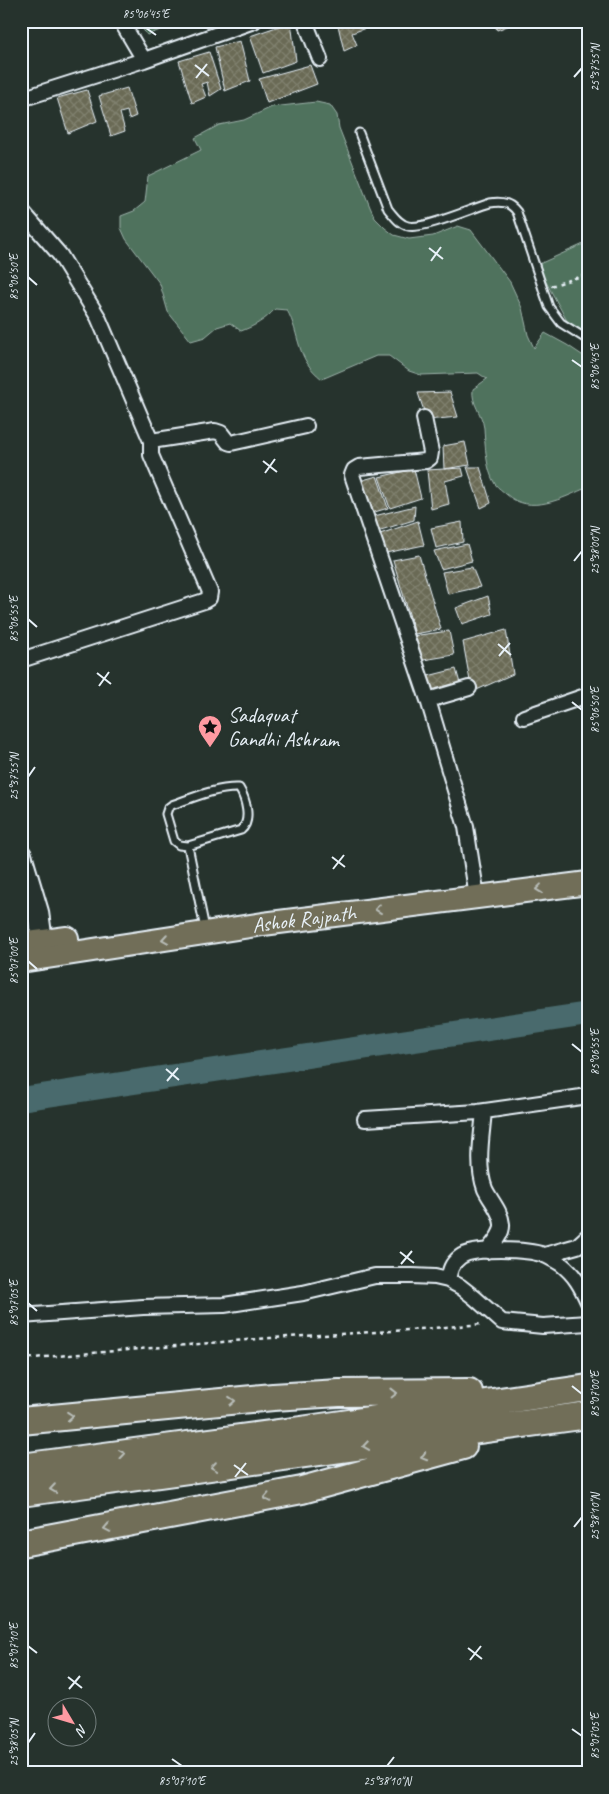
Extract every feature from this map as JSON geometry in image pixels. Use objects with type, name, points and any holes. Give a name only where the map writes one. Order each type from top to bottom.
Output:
[{"type":"highway","points":[[21,1421],[274,1397],[339,1393],[584,1389]]},
{"type":"highway","points":[[21,1467],[301,1430],[584,1389]]},
{"type":"highway","points":[[21,1493],[588,1415]]},
{"type":"highway","points":[[21,1544],[302,1490],[555,1420]]},
{"type":"main road","name":"Ashok Rajpath","points":[[21,961],[36,948],[475,889],[588,868]]},
{"type":"main road","name":"Ashok Rajpath","points":[[475,889],[588,883]]},
{"type":"street","points":[[120,21],[144,60]]},
{"type":"street","points":[[21,99],[144,60],[254,21]]},
{"type":"street","points":[[305,21],[320,59]]},
{"type":"street","points":[[21,210],[60,255],[98,317],[151,440],[151,455],[210,592],[208,598],[195,604],[21,660]]},
{"type":"street","points":[[424,418],[432,452],[430,458],[426,461],[359,467],[354,470],[352,475],[428,700],[466,827],[475,889]]},
{"type":"street","points":[[151,440],[215,431],[221,433],[231,443],[306,426]]},
{"type":"street","points":[[428,700],[469,688]]},
{"type":"street","points":[[524,717],[588,695]]},
{"type":"street","points":[[21,856],[38,912],[36,948]]},
{"type":"street","points":[[366,1119],[484,1111],[588,1096]]},
{"type":"street","points":[[484,1111],[480,1165],[486,1189],[500,1216],[502,1224],[497,1238],[487,1251]]},
{"type":"street","points":[[545,1255],[577,1246],[588,1236]]},
{"type":"street","points":[[448,1280],[451,1265],[461,1256],[474,1251],[526,1251],[545,1255],[560,1264],[579,1282],[588,1302]]},
{"type":"street","points":[[21,1316],[133,1308],[224,1305],[303,1293],[375,1276],[412,1276],[448,1280],[461,1287],[502,1322],[543,1326],[588,1324]]},
{"type":"lane","points":[[359,133],[388,209],[394,218],[406,226],[422,226],[490,203],[510,204],[517,212],[549,307],[562,323],[588,340]]},
{"type":"lane","points":[[239,788],[246,808],[247,820],[245,826],[240,830],[188,846],[179,845],[174,841],[166,814],[168,808],[202,795],[239,788]]},
{"type":"lane","points":[[188,846],[205,925]]},
{"type":"path","points":[[542,288],[588,274]]},
{"type":"path","points":[[21,1359],[279,1337],[409,1330],[502,1322]]},
{"type":"green space","points":[[137,21],[184,21],[147,35]]},
{"type":"green space","points":[[316,102],[330,105],[337,115],[339,128],[370,207],[375,218],[385,228],[394,235],[409,239],[433,236],[458,226],[471,230],[510,282],[522,308],[528,335],[534,348],[545,333],[588,359],[588,487],[547,503],[525,504],[515,500],[496,485],[488,465],[483,423],[473,394],[473,389],[487,379],[478,373],[421,375],[409,371],[389,356],[376,356],[322,379],[307,363],[287,310],[275,309],[260,322],[241,331],[230,323],[217,327],[205,337],[191,341],[168,312],[160,284],[126,239],[121,228],[121,216],[134,211],[145,202],[148,176],[201,150],[195,138],[219,125],[244,120],[272,107]]},
{"type":"green space","points":[[588,242],[588,335],[567,321],[537,265]]},
{"type":"building","points":[[337,21],[372,21],[374,25],[352,33],[357,45],[344,51]]},
{"type":"building","points":[[493,21],[520,21],[497,30]]},
{"type":"building","points":[[291,22],[296,61],[263,73],[250,36]]},
{"type":"building","points":[[240,41],[250,81],[225,91],[215,47]]},
{"type":"building","points":[[209,52],[221,89],[210,96],[207,82],[201,84],[206,97],[192,103],[179,61]]},
{"type":"building","points":[[310,65],[317,84],[267,103],[259,79]]},
{"type":"building","points":[[127,88],[136,116],[129,119],[127,111],[120,113],[125,131],[111,136],[99,96]]},
{"type":"building","points":[[87,90],[97,121],[68,133],[57,98]]},
{"type":"building","points":[[450,392],[458,417],[427,420],[418,393]]},
{"type":"building","points":[[465,442],[470,465],[444,469],[443,446]]},
{"type":"building","points":[[467,467],[480,467],[491,503],[481,508]]},
{"type":"building","points":[[462,468],[464,476],[445,481],[449,504],[431,509],[427,470]]},
{"type":"building","points":[[414,469],[421,498],[390,508],[379,477]]},
{"type":"building","points":[[377,476],[388,508],[368,514],[356,482]]},
{"type":"building","points":[[415,506],[414,520],[374,532],[370,517]]},
{"type":"building","points":[[418,521],[424,545],[381,554],[374,536]]},
{"type":"building","points":[[462,522],[463,542],[436,548],[431,528]]},
{"type":"building","points":[[467,544],[472,561],[441,569],[434,551]]},
{"type":"building","points":[[419,555],[441,629],[415,634],[393,560]]},
{"type":"building","points":[[472,567],[480,587],[448,594],[442,572]]},
{"type":"building","points":[[488,596],[492,614],[462,624],[456,608]]},
{"type":"building","points":[[506,630],[513,674],[472,692],[463,642]]},
{"type":"building","points":[[449,631],[454,655],[417,661],[412,636]]},
{"type":"building","points":[[456,669],[461,687],[430,697],[424,677]]},
{"type":"waterway","points":[[21,1099],[588,1014]]},
{"type":"place","name":"Sadaquat Gandhi Ashram","points":[[210,748]]}]
